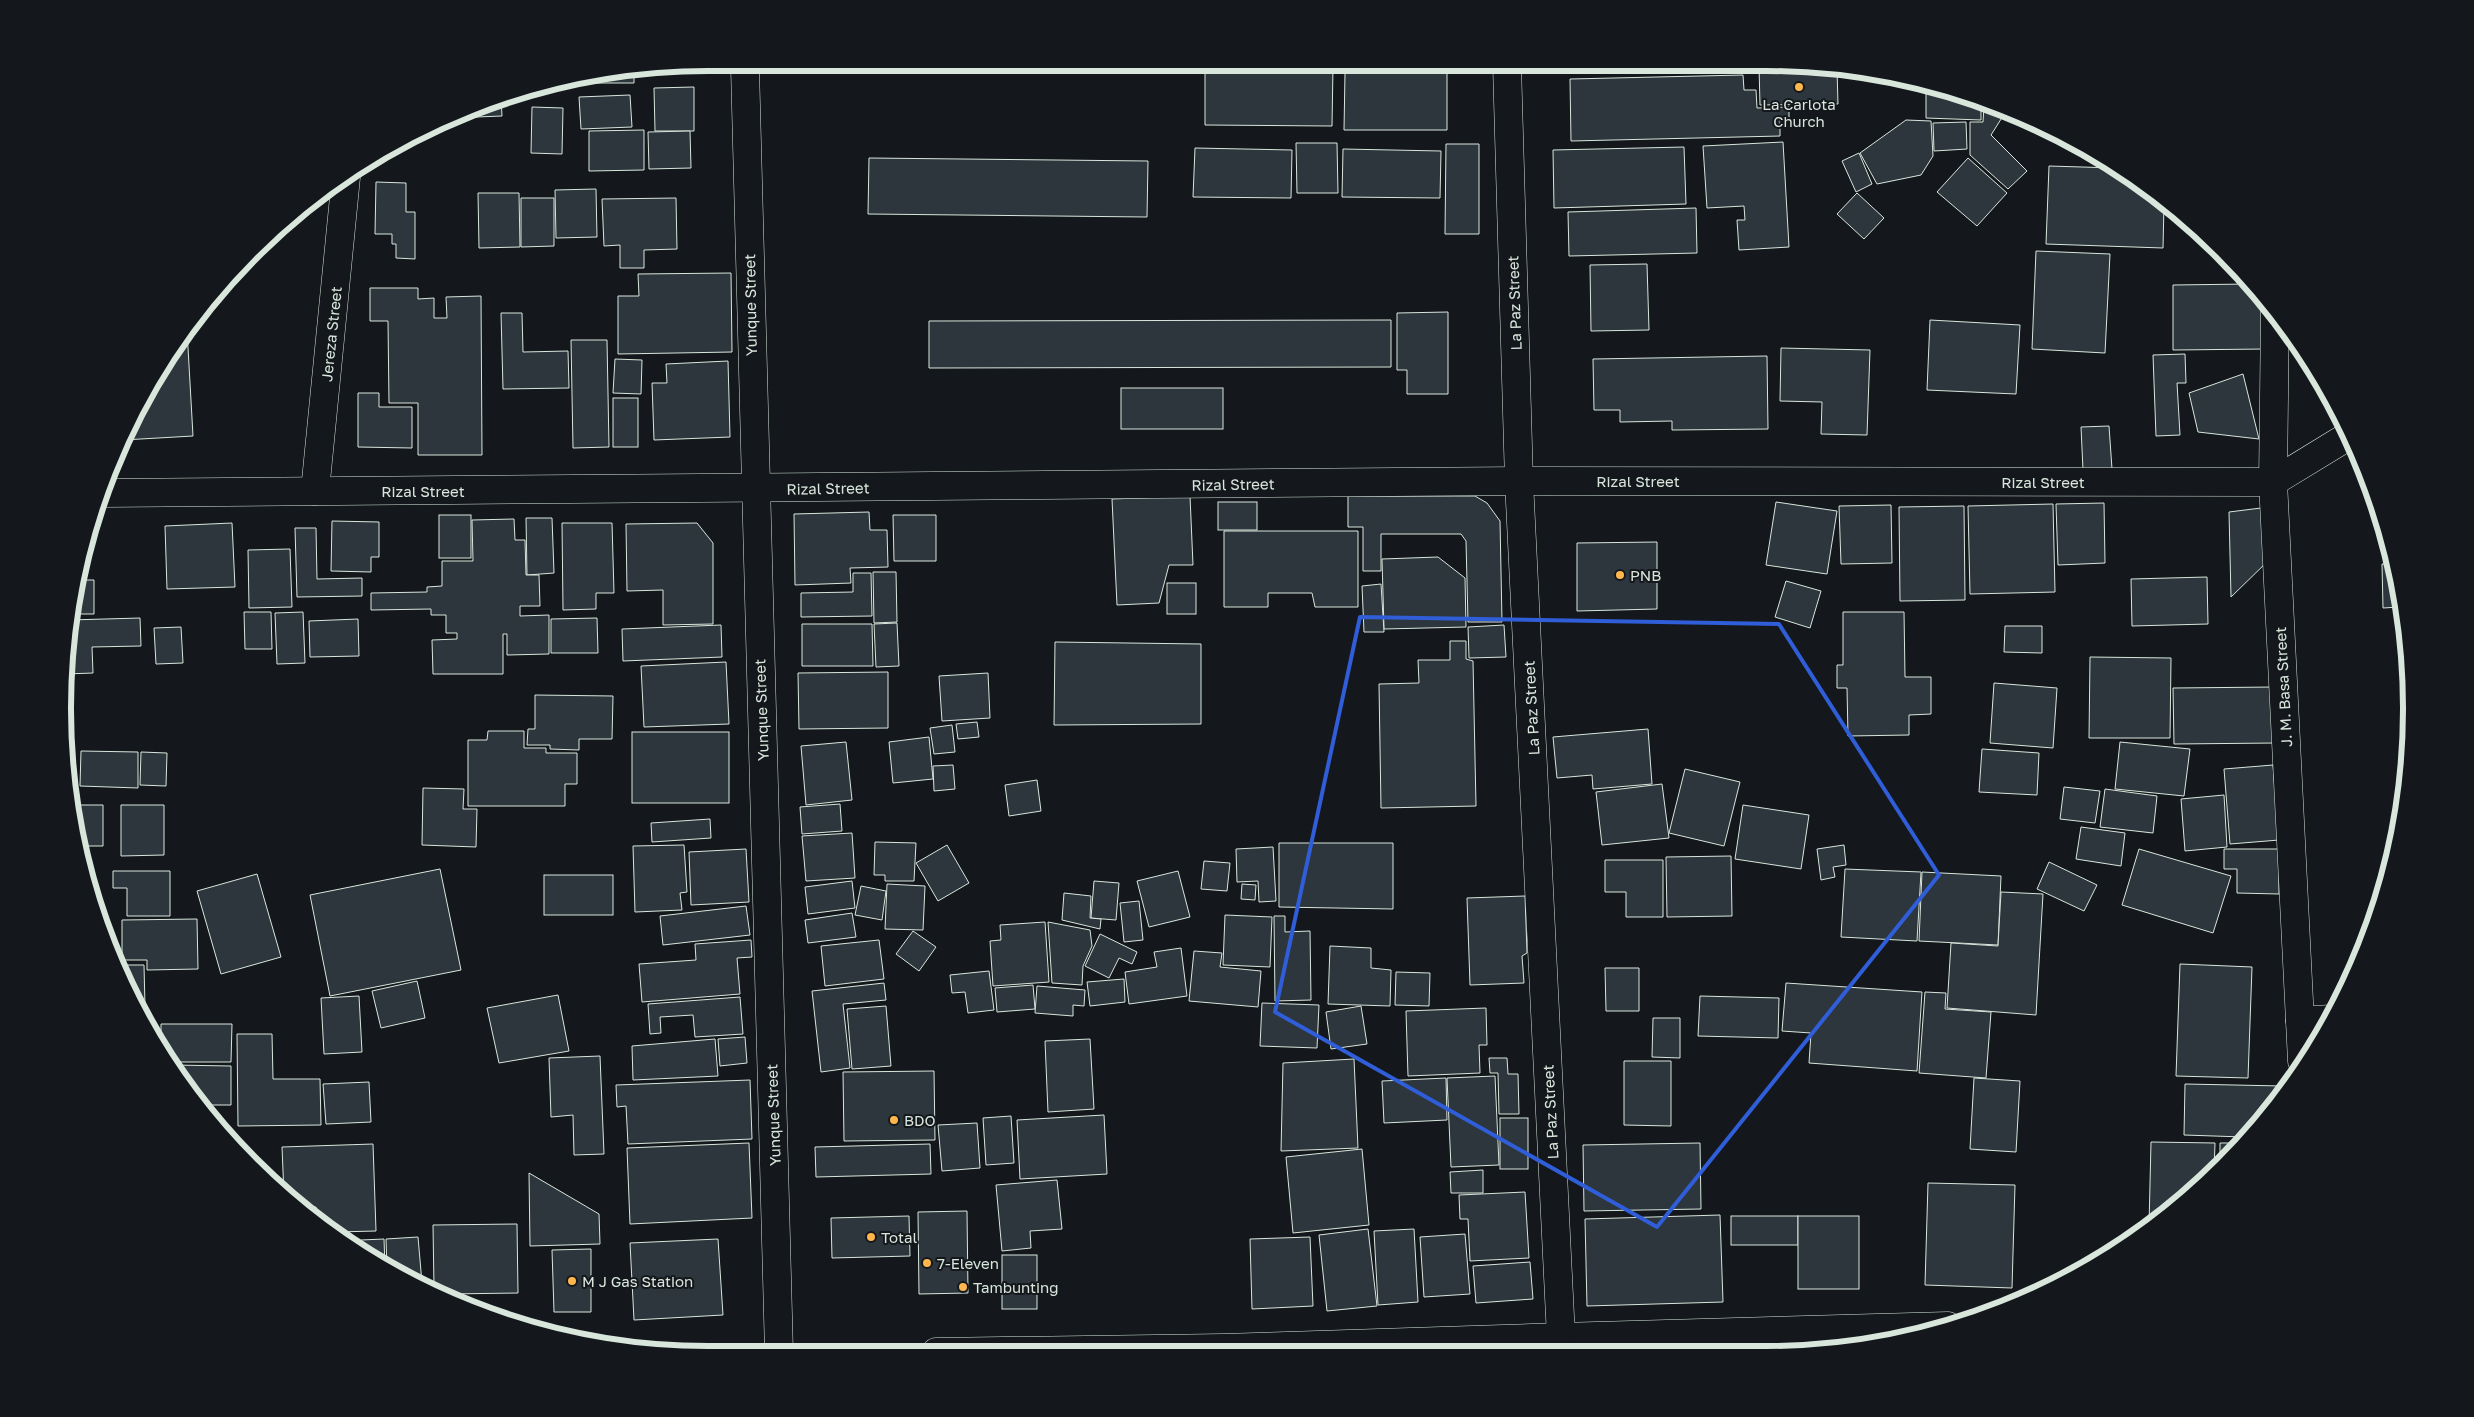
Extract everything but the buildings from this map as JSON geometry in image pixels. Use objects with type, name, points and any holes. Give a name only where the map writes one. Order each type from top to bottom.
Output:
[{"type":"street","name":"Yunque Street","points":[[745,71],[779,1346]]},
{"type":"street","name":"La Paz Street","points":[[1507,71],[1519,481],[1562,1343]]},
{"type":"street","name":"Jereza Street","points":[[315,491],[345,185]]},
{"type":"street","name":"J. M. Basa Street","points":[[2275,326],[2273,482],[2302,1052]]},
{"type":"street","points":[[2273,482],[2343,440]]},
{"type":"street","name":"Rizal Street","points":[[109,493],[1519,481],[2273,482]]},
{"type":"street","points":[[2300,1021],[2321,1020]]},
{"type":"street","points":[[1417,1346],[1562,1343],[1916,1327]]},
{"type":"highlighted area","points":[[1360,617],[1779,624],[1939,875],[1657,1227],[1275,1012]]},
{"type":"place","name":"La Carlota Church","points":[[1799,87]]},
{"type":"place","name":"PNB","points":[[1620,575]]},
{"type":"place","name":"BDO","points":[[894,1120]]},
{"type":"place","name":"Total","points":[[871,1237]]},
{"type":"place","name":"7-Eleven","points":[[927,1263]]},
{"type":"place","name":"M J Gas Station","points":[[572,1281]]},
{"type":"place","name":"Tambunting","points":[[963,1287]]}]
